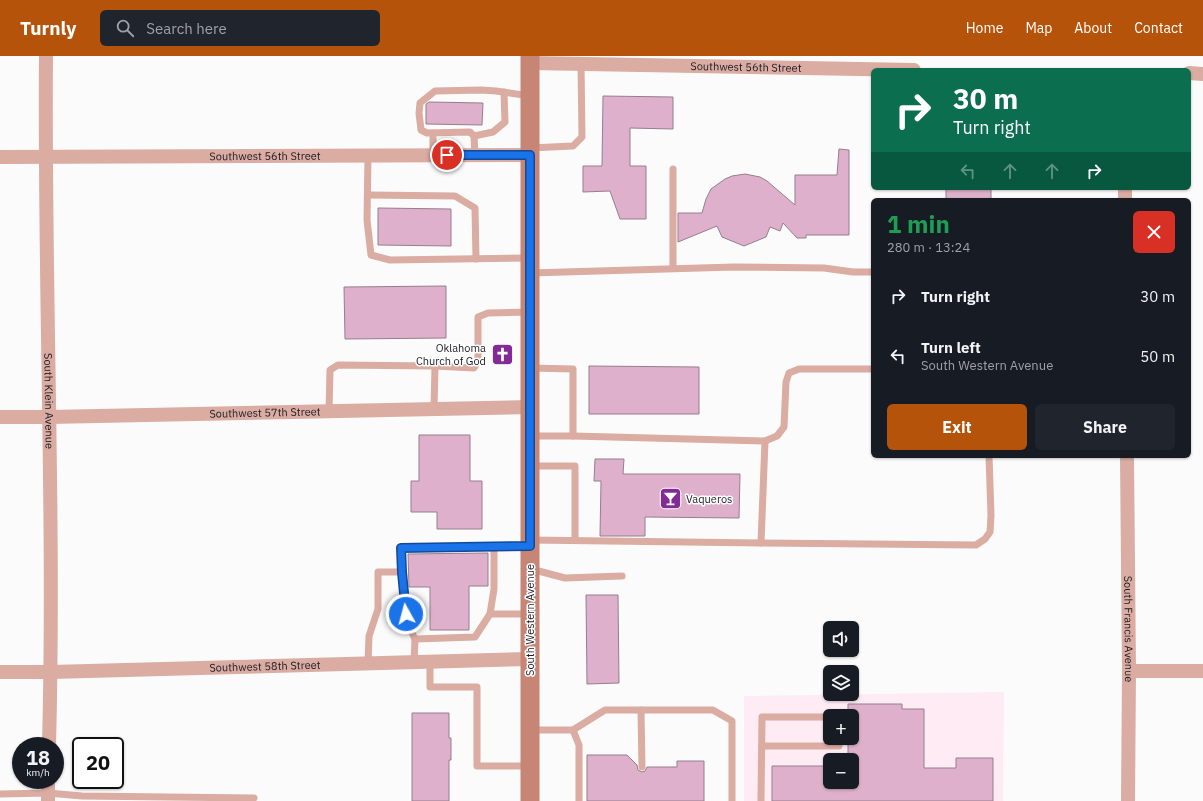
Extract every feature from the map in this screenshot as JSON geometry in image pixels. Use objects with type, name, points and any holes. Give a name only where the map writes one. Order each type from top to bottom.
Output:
[{"type":"main road","name":"South Western Avenue","points":[[530,60],[530,801]]},
{"type":"street","name":"South Klein Avenue","points":[[46,56],[45,156],[51,672],[49,737]]},
{"type":"street","name":"Southwest 56th Street","points":[[530,60],[581,64],[871,69]]},
{"type":"street","points":[[1191,74],[1203,74]]},
{"type":"street","name":"Southwest 56th Street","points":[[0,157],[475,155],[530,152]]},
{"type":"street","name":"Southwest 57th Street","points":[[0,417],[530,407]]},
{"type":"street","name":"South Francis Avenue","points":[[1127,458],[1129,671],[1128,801]]},
{"type":"street","name":"Southwest 58th Street","points":[[0,672],[530,660]]},
{"type":"street","points":[[1129,671],[1203,671]]},
{"type":"lane","points":[[530,152],[573,146],[582,137],[581,64]]},
{"type":"lane","points":[[475,155],[474,136],[470,132],[427,133],[421,130],[419,113],[420,103],[435,91],[481,90],[530,96]]},
{"type":"lane","points":[[474,136],[494,132],[505,122],[504,92]]},
{"type":"lane","points":[[433,133],[433,155]]},
{"type":"lane","points":[[368,156],[367,220],[371,255],[390,260],[476,259],[530,265],[673,268],[824,268],[853,272],[871,272]]},
{"type":"lane","points":[[673,169],[673,268]]},
{"type":"lane","points":[[368,195],[455,196],[475,208],[476,259]]},
{"type":"lane","points":[[329,411],[330,370],[338,365],[474,368],[478,361],[478,317],[488,313],[530,312]]},
{"type":"lane","points":[[434,409],[435,366]]},
{"type":"lane","points":[[530,368],[574,369],[573,436]]},
{"type":"lane","points":[[530,436],[765,441],[777,436],[784,427],[786,382],[789,373],[799,369],[871,369]]},
{"type":"lane","points":[[761,543],[765,441]]},
{"type":"lane","points":[[414,663],[415,639],[408,624],[402,572],[401,548],[494,546],[575,540],[976,545],[985,539],[990,532],[991,515],[989,458]]},
{"type":"lane","points":[[530,466],[575,466],[575,540]]},
{"type":"lane","points":[[415,639],[475,637],[490,614],[494,589],[494,546]]},
{"type":"lane","points":[[530,569],[565,578],[622,576]]},
{"type":"lane","points":[[368,664],[369,636],[378,608],[378,572],[402,572]]},
{"type":"lane","points":[[490,614],[530,614]]},
{"type":"lane","points":[[430,662],[430,687],[477,687],[477,766],[530,766]]},
{"type":"lane","points":[[530,730],[573,730],[605,710],[713,710],[732,721],[732,801]]},
{"type":"lane","points":[[642,710],[642,767]]},
{"type":"lane","points":[[761,801],[762,716],[823,717]]},
{"type":"lane","points":[[573,730],[579,745],[583,774],[582,799]]},
{"type":"lane","points":[[762,746],[839,745]]},
{"type":"lane","points":[[0,794],[48,791],[82,799],[254,798]]},
{"type":"shaded area","points":[[1004,692],[1003,801],[744,801],[744,696],[823,695],[823,701],[859,701],[859,694]]},
{"type":"building","points":[[603,96],[673,97],[673,129],[630,128],[630,166],[646,166],[646,219],[620,219],[610,191],[583,192],[583,166],[602,166]]},
{"type":"building","points":[[429,102],[483,103],[482,125],[426,124],[426,104]]},
{"type":"building","points":[[839,149],[849,150],[849,235],[806,235],[806,238],[797,238],[783,223],[780,231],[770,227],[766,237],[744,246],[722,237],[717,226],[678,242],[678,213],[702,213],[711,189],[725,179],[732,176],[745,174],[760,177],[767,181],[795,205],[795,175],[837,175]]},
{"type":"building","points":[[946,190],[991,190],[991,198],[946,198]]},
{"type":"building","points":[[378,208],[451,209],[451,246],[378,245]]},
{"type":"building","points":[[446,286],[446,338],[345,339],[344,287]]},
{"type":"building","points":[[589,366],[699,367],[699,414],[589,414]]},
{"type":"building","points":[[419,435],[470,435],[470,481],[482,481],[482,529],[437,529],[437,512],[411,512],[411,481],[419,481]]},
{"type":"building","name":"Vaqueros","points":[[595,459],[624,459],[623,474],[740,474],[739,518],[645,517],[645,536],[600,536],[601,481],[594,481]]},
{"type":"building","points":[[488,553],[488,586],[469,586],[469,630],[430,630],[430,587],[409,587],[408,554]]},
{"type":"building","points":[[586,595],[618,595],[619,683],[587,684]]},
{"type":"building","points":[[848,704],[902,704],[902,709],[924,709],[924,768],[956,768],[956,758],[993,758],[993,801],[772,801],[772,766],[823,766],[823,789],[859,789],[859,753],[848,753],[848,745],[859,745],[859,709],[848,709]]},
{"type":"building","points":[[412,713],[449,713],[451,760],[449,760],[449,801],[412,801]]},
{"type":"building","points":[[587,755],[627,755],[637,765],[638,770],[642,772],[645,771],[647,767],[677,767],[677,761],[704,761],[704,801],[587,801]]},
{"type":"place","name":"Oklahoma Church of God","points":[[502,354]]},
{"type":"place","name":"Vaqueros","points":[[670,499]]},
{"type":"route","points":[[406,614],[401,548],[530,546],[530,155],[447,155]]}]
